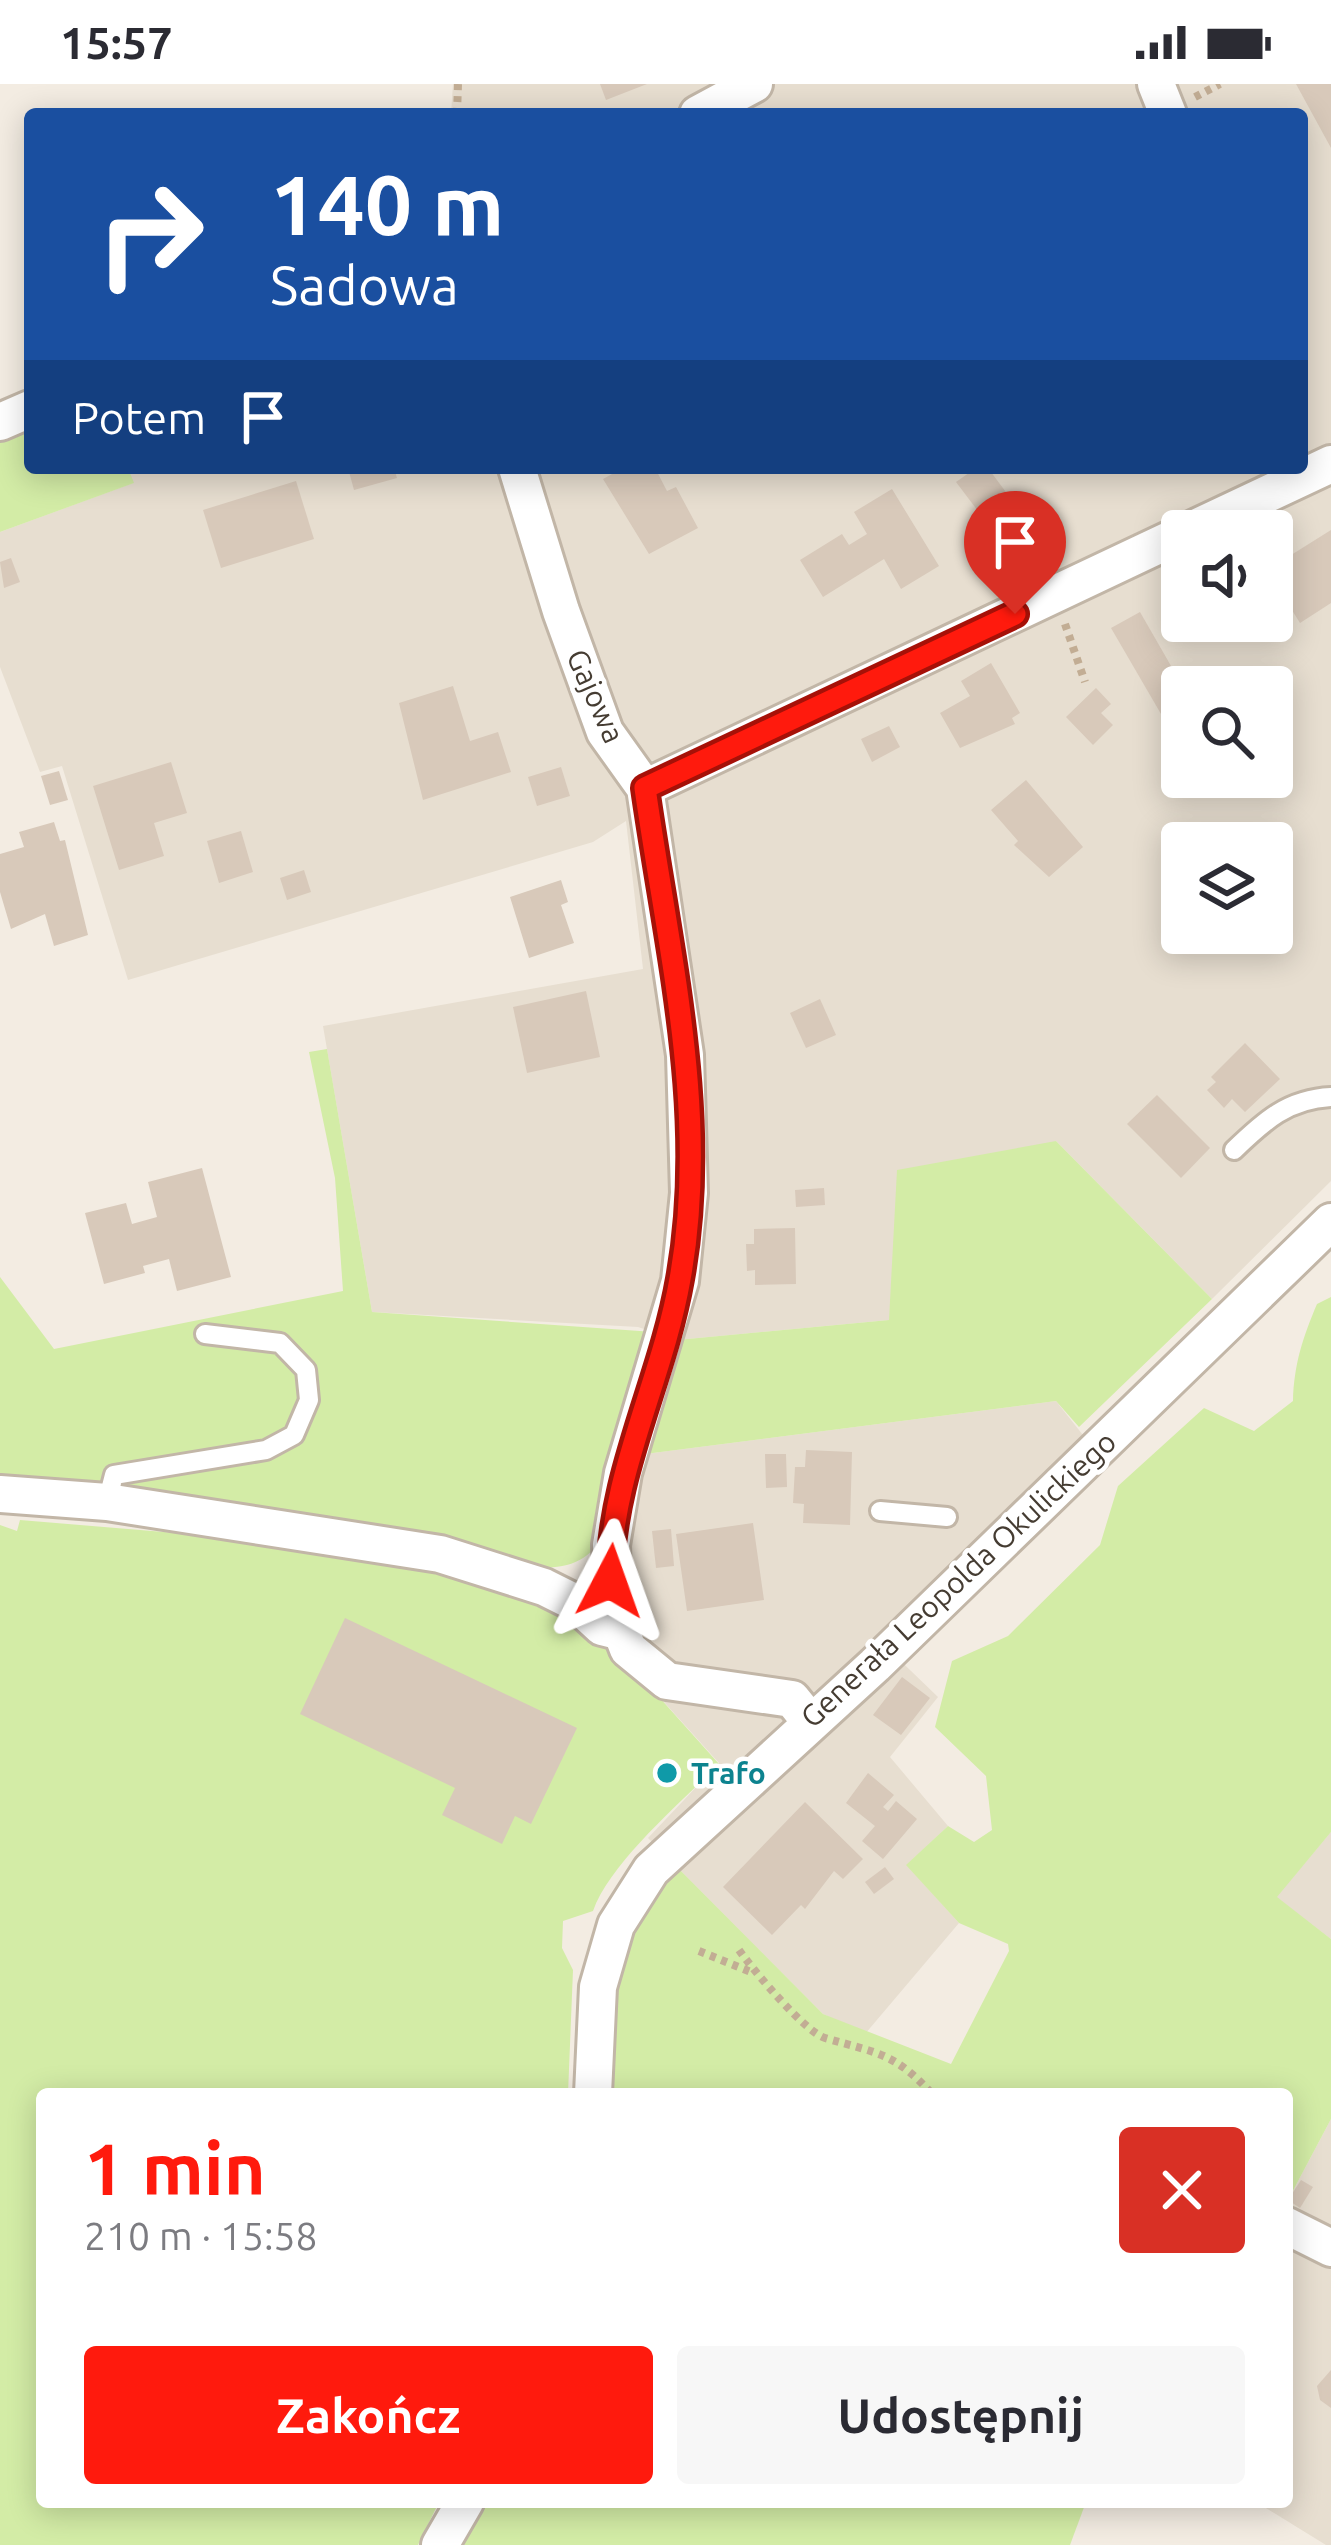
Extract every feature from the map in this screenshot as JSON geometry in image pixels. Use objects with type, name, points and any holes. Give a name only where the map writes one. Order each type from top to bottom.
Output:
[{"type":"street","points":[[709,108],[754,84]]},
{"type":"street","name":"Gajowa","points":[[519,474],[605,732],[645,788],[686,1054],[689,1193],[680,1280],[623,1473],[610,1545],[619,1631]]},
{"type":"street","points":[[1229,510],[1301,474]]},
{"type":"street","points":[[645,788],[896,678],[1161,544]]},
{"type":"street","name":"Generała Leopolda Okulickiego","points":[[593,2088],[598,1987],[616,1925],[651,1870],[809,1720],[875,1665],[1331,1222]]},
{"type":"street","points":[[0,1494],[107,1502],[440,1554],[544,1587],[576,1603],[612,1633],[619,1631],[650,1672],[668,1681],[792,1699],[809,1720]]},
{"type":"street","points":[[1293,2229],[1331,2248]]},
{"type":"street","points":[[440,2545],[462,2508]]},
{"type":"lane","points":[[1234,1150],[1267,1118],[1299,1100],[1331,1097]]},
{"type":"lane","points":[[107,1502],[114,1474],[266,1450],[294,1435],[309,1400],[306,1370],[280,1343],[205,1334]]},
{"type":"lane","points":[[880,1511],[947,1517]]},
{"type":"path","points":[[1061,611],[1084,682]]},
{"type":"path","points":[[739,1950],[757,1976]]},
{"type":"path","points":[[699,1951],[757,1976],[781,1995],[801,2023],[824,2038],[876,2048],[925,2088]]},
{"type":"shaded area","points":[[453,84],[1331,84],[1331,1181],[1212,1299],[1056,1141],[889,1320],[677,1340],[638,1327],[372,1312],[323,1026],[643,969],[626,821],[593,842],[128,980],[62,766],[40,772],[0,667],[0,532],[133,483],[130,474],[1308,474],[1308,108],[451,108]]},
{"type":"shaded area","points":[[1056,1401],[1090,1444],[882,1643],[938,1697],[890,1757],[948,1826],[907,1865],[959,1923],[865,2034],[823,2014],[648,1838],[719,1763],[608,1640],[645,1454]]},
{"type":"shaded area","points":[[1331,1832],[1331,1939],[1276,1897]]},
{"type":"shaded area","points":[[1331,2119],[1331,2545],[1266,2508],[1293,2508],[1293,2191]]},
{"type":"green space","points":[[24,427],[24,474],[130,474],[134,483],[0,532],[0,437]]},
{"type":"green space","points":[[327,1049],[372,1312],[654,1332],[601,1539],[580,1560],[531,1568],[0,1488],[0,1277],[54,1349],[343,1291],[335,1178],[309,1052]]},
{"type":"green space","points":[[1056,1141],[1212,1299],[1079,1427],[1056,1401],[645,1454],[677,1340],[889,1320],[897,1170]]},
{"type":"green space","points":[[1331,1297],[1331,1832],[1277,1897],[1331,1939],[1331,2119],[1293,2191],[1293,2088],[601,2088],[612,1957],[673,1863],[823,2014],[951,2064],[1009,1951],[1008,1944],[959,1923],[906,1865],[948,1826],[974,1842],[992,1830],[986,1776],[935,1727],[952,1661],[1008,1636],[1100,1545],[1118,1486],[1204,1408],[1254,1431],[1293,1401],[1297,1363],[1317,1304]]},
{"type":"green space","points":[[20,1520],[224,1537],[525,1585],[608,1640],[719,1764],[631,1853],[593,1911],[563,1921],[562,1948],[573,1970],[568,2088],[36,2088],[36,2508],[436,2508],[418,2545],[0,2545],[0,1525],[17,1531]]},
{"type":"green space","points":[[481,2508],[1084,2508],[1070,2545],[462,2545]]},
{"type":"building","points":[[600,84],[647,84],[606,100]]},
{"type":"building","points":[[1296,84],[1331,84],[1331,148]]},
{"type":"building","points":[[350,474],[396,474],[397,478],[354,490]]},
{"type":"building","points":[[612,474],[658,474],[667,491],[676,487],[698,528],[649,554],[603,479]]},
{"type":"building","points":[[967,474],[992,474],[1014,503],[987,523],[956,482]]},
{"type":"building","points":[[296,481],[314,539],[221,568],[203,510]]},
{"type":"building","points":[[892,489],[939,566],[901,589],[884,559],[823,597],[800,560],[842,534],[849,545],[867,534],[854,512]]},
{"type":"building","points":[[1331,530],[1331,603],[1300,623],[1293,612],[1293,554]]},
{"type":"building","points":[[11,558],[20,582],[4,588],[0,562]]},
{"type":"building","points":[[1140,612],[1171,666],[1161,666],[1161,714],[1111,628]]},
{"type":"building","points":[[991,663],[1020,713],[1012,718],[1015,724],[960,748],[940,713],[970,696],[961,681]]},
{"type":"building","points":[[453,686],[470,741],[498,732],[511,772],[423,800],[399,703]]},
{"type":"building","points":[[1096,688],[1111,704],[1101,713],[1113,725],[1093,745],[1066,717]]},
{"type":"building","points":[[889,726],[900,747],[872,762],[861,739]]},
{"type":"building","points":[[171,762],[187,813],[154,823],[164,856],[119,870],[93,786]]},
{"type":"building","points":[[561,767],[570,796],[537,806],[528,777]]},
{"type":"building","points":[[59,771],[68,800],[50,805],[41,776]]},
{"type":"building","points":[[1026,780],[1083,847],[1049,877],[1014,845],[1018,841],[991,810]]},
{"type":"building","points":[[54,822],[60,841],[65,840],[88,935],[54,946],[45,914],[11,929],[0,892],[0,854],[24,847],[19,832]]},
{"type":"building","points":[[241,831],[253,872],[219,883],[207,841]]},
{"type":"building","points":[[304,870],[311,892],[287,900],[280,878]]},
{"type":"building","points":[[561,880],[568,902],[561,905],[574,943],[529,958],[510,897]]},
{"type":"building","points":[[586,991],[600,1057],[527,1073],[513,1007]]},
{"type":"building","points":[[820,999],[836,1035],[806,1048],[790,1013]]},
{"type":"building","points":[[1245,1043],[1280,1079],[1245,1112],[1232,1099],[1224,1108],[1207,1090],[1216,1082],[1211,1077]]},
{"type":"building","points":[[1157,1095],[1210,1148],[1181,1178],[1127,1124]]},
{"type":"building","points":[[202,1168],[231,1277],[177,1291],[169,1259],[143,1266],[145,1273],[104,1284],[85,1213],[126,1203],[132,1224],[157,1217],[148,1182]]},
{"type":"building","points":[[824,1188],[825,1205],[796,1207],[795,1190]]},
{"type":"building","points":[[795,1228],[796,1284],[755,1285],[755,1270],[747,1271],[746,1244],[754,1244],[754,1229]]},
{"type":"building","points":[[806,1450],[852,1452],[850,1525],[803,1523],[804,1504],[793,1503],[795,1467],[805,1467]]},
{"type":"building","points":[[765,1454],[786,1454],[787,1487],[766,1488]]},
{"type":"building","points":[[753,1523],[764,1600],[687,1611],[676,1534]]},
{"type":"building","points":[[671,1529],[674,1566],[656,1568],[652,1531]]},
{"type":"building","points":[[345,1618],[577,1728],[531,1824],[515,1816],[502,1844],[442,1815],[455,1788],[300,1714]]},
{"type":"building","points":[[902,1677],[930,1698],[901,1735],[873,1715]]},
{"type":"building","name":"Trafo","points":[[672,1760],[680,1768],[662,1785],[654,1777]]},
{"type":"building","points":[[868,1773],[894,1795],[883,1807],[888,1811],[896,1801],[917,1819],[883,1859],[862,1841],[875,1826],[846,1803]]},
{"type":"building","points":[[805,1802],[863,1859],[843,1879],[834,1871],[805,1909],[801,1905],[772,1935],[723,1887]]},
{"type":"building","points":[[885,1867],[894,1879],[874,1894],[865,1882]]},
{"type":"building","points":[[1301,2180],[1313,2187],[1300,2208],[1293,2203]]},
{"type":"building","points":[[1331,2370],[1331,2408],[1320,2400],[1317,2386]]},
{"type":"place","name":"Trafo","points":[[667,1773]]},
{"type":"route","points":[[610,1581],[610,1545],[623,1473],[680,1280],[689,1193],[686,1054],[645,788],[1015,614]]}]
